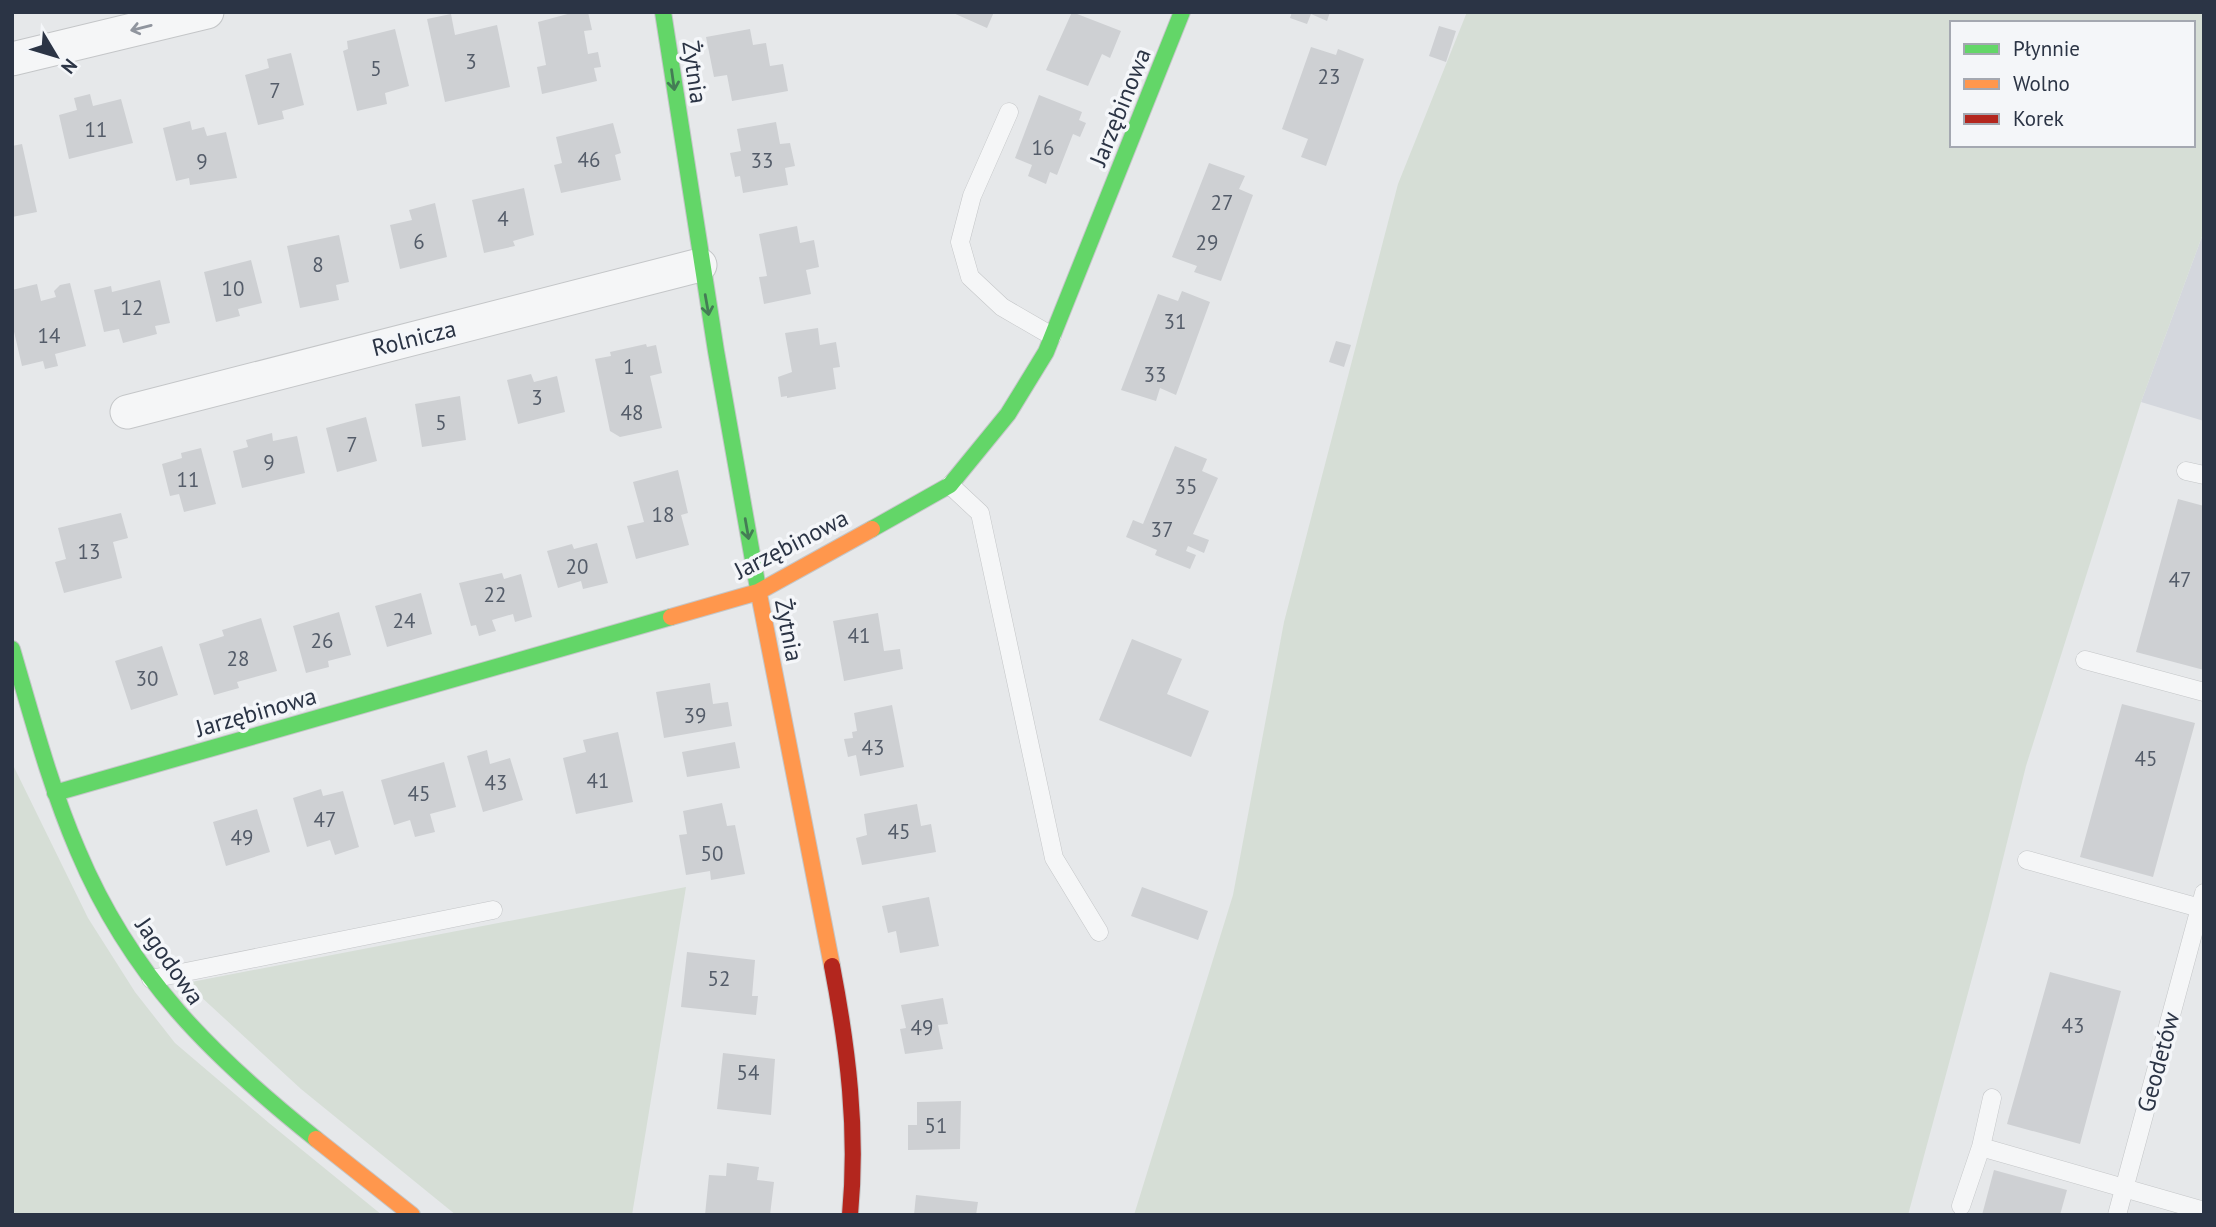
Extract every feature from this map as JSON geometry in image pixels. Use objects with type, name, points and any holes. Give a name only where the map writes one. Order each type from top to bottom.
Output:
[{"type":"street","points":[[12,59],[208,12]]},
{"type":"street","name":"Żytnia","points":[[663,12],[700,265],[758,592],[847,1044],[855,1124],[855,1178],[850,1215]]},
{"type":"street","name":"Jarzębinowa","points":[[55,793],[758,592],[950,485],[1008,414],[1046,352],[1182,12]]},
{"type":"street","name":"Rolnicza","points":[[127,412],[700,265]]},
{"type":"street","name":"Jagodowa","points":[[12,649],[55,793],[79,854],[109,912],[151,979],[191,1028],[241,1075],[412,1215]]},
{"type":"lane","points":[[1009,111],[971,196],[960,242],[970,277],[1002,307],[1052,336]]},
{"type":"lane","points":[[950,485],[981,513],[1054,858],[1099,932]]},
{"type":"lane","points":[[2085,660],[2204,692]]},
{"type":"lane","points":[[2026,860],[2202,901]]},
{"type":"lane","name":"Geodetów","points":[[2117,1215],[2198,936],[2202,901]]},
{"type":"lane","points":[[151,979],[493,910]]},
{"type":"lane","points":[[1961,1206],[1981,1147],[1992,1098]]},
{"type":"lane","points":[[1981,1147],[2204,1211]]},
{"type":"shaded area","points":[[1467,12],[2204,12],[2204,231],[2141,402],[2026,766],[1988,919],[1908,1215],[1134,1215],[1233,895],[1284,622],[1398,184]]},
{"type":"shaded area","points":[[2204,231],[2204,421],[2141,402]]},
{"type":"shaded area","points":[[12,763],[88,918],[135,992],[175,1043],[382,1215],[12,1215]]},
{"type":"shaded area","points":[[686,887],[632,1215],[456,1215],[301,1089],[186,983]]},
{"type":"building","points":[[575,12],[588,12],[592,30],[584,31],[588,54],[598,52],[601,67],[594,68],[597,81],[542,94],[537,67],[546,65],[538,22]]},
{"type":"building","points":[[951,12],[994,12],[987,28]]},
{"type":"building","points":[[1072,12],[1121,31],[1110,58],[1102,54],[1088,86],[1046,70]]},
{"type":"building","points":[[1292,12],[1330,12],[1327,21],[1311,14],[1307,24],[1290,18]]},
{"type":"building","points":[[451,14],[455,35],[497,25],[510,87],[445,102],[427,19]]},
{"type":"building","points":[[1439,26],[1456,31],[1446,62],[1429,56]]},
{"type":"building","points":[[395,29],[409,86],[385,93],[387,104],[357,111],[343,51],[348,49],[347,41]]},
{"type":"building","points":[[750,29],[753,45],[766,43],[770,66],[783,64],[788,91],[732,101],[727,75],[714,77],[706,37]]},
{"type":"building","points":[[1311,47],[1336,55],[1338,49],[1364,59],[1326,166],[1301,157],[1308,139],[1282,129]]},
{"type":"building","points":[[291,53],[304,105],[282,111],[284,119],[258,125],[245,75],[269,68],[267,59]]},
{"type":"building","points":[[90,94],[93,106],[121,99],[133,143],[69,159],[59,115],[77,110],[74,98]]},
{"type":"building","points":[[1039,95],[1082,112],[1079,120],[1086,123],[1080,137],[1073,134],[1057,175],[1050,172],[1046,184],[1028,176],[1032,165],[1015,158]]},
{"type":"building","points":[[190,121],[192,130],[204,127],[207,136],[226,132],[237,178],[190,185],[189,178],[176,181],[163,128]]},
{"type":"building","points":[[776,122],[780,144],[790,143],[795,166],[785,168],[788,185],[743,193],[740,176],[735,177],[730,153],[741,151],[737,129]]},
{"type":"building","points":[[613,123],[621,153],[615,155],[621,180],[561,193],[554,165],[562,163],[556,137]]},
{"type":"building","points":[[22,144],[37,212],[12,217],[12,146]]},
{"type":"building","points":[[1209,163],[1245,176],[1239,189],[1253,195],[1221,281],[1194,272],[1197,266],[1172,257]]},
{"type":"building","points":[[524,188],[534,235],[513,241],[515,246],[484,253],[472,200]]},
{"type":"building","points":[[435,203],[447,257],[400,269],[390,225],[412,220],[409,210]]},
{"type":"building","points":[[797,226],[800,243],[814,240],[819,267],[806,270],[811,294],[764,304],[759,277],[767,276],[759,234]]},
{"type":"building","points":[[339,235],[349,282],[336,285],[339,300],[300,308],[287,246]]},
{"type":"building","points":[[251,260],[262,303],[238,309],[240,316],[216,322],[204,272]]},
{"type":"building","points":[[160,280],[170,323],[155,326],[157,334],[123,343],[119,329],[104,332],[94,290],[111,286],[112,292]]},
{"type":"building","points":[[70,283],[86,346],[55,354],[58,366],[45,369],[43,361],[22,366],[12,323],[12,290],[37,284],[41,301],[56,297],[54,291],[60,285]]},
{"type":"building","points":[[1182,291],[1210,302],[1176,395],[1160,388],[1156,401],[1121,390],[1158,294],[1178,301]]},
{"type":"building","points":[[818,328],[820,345],[836,342],[840,367],[833,368],[836,389],[781,397],[778,377],[792,372],[785,333]]},
{"type":"building","points":[[1336,341],[1351,345],[1344,367],[1329,362]]},
{"type":"building","points":[[646,344],[647,347],[656,345],[662,373],[650,376],[662,428],[620,437],[610,431],[595,359],[611,356],[610,352]]},
{"type":"building","points":[[531,374],[534,382],[557,376],[565,412],[518,424],[507,380]]},
{"type":"building","points":[[460,396],[466,440],[422,447],[415,404]]},
{"type":"building","points":[[366,417],[377,461],[337,472],[326,428]]},
{"type":"building","points":[[272,433],[273,441],[297,436],[305,473],[242,488],[233,451],[248,447],[246,440]]},
{"type":"building","points":[[1175,446],[1207,459],[1202,471],[1218,478],[1193,534],[1209,540],[1204,553],[1188,546],[1186,551],[1196,555],[1190,569],[1155,555],[1157,550],[1126,537],[1133,520],[1143,524]]},
{"type":"building","points":[[201,448],[216,504],[184,512],[179,494],[170,496],[162,464],[182,458],[181,453]]},
{"type":"building","points":[[678,470],[688,513],[681,515],[689,545],[636,559],[627,526],[644,522],[633,482]]},
{"type":"building","points":[[2178,499],[2204,506],[2204,670],[2136,652]]},
{"type":"building","points":[[121,513],[128,538],[113,542],[122,578],[64,593],[55,562],[66,559],[58,528]]},
{"type":"building","points":[[597,543],[608,583],[583,589],[581,581],[558,588],[547,551],[572,544],[574,549]]},
{"type":"building","points":[[502,573],[504,579],[521,574],[532,617],[515,622],[513,614],[492,620],[496,631],[479,636],[476,625],[471,626],[459,583]]},
{"type":"building","points":[[421,593],[432,634],[387,647],[375,606]]},
{"type":"building","points":[[339,612],[351,655],[328,661],[329,667],[306,673],[293,626]]},
{"type":"building","points":[[878,613],[884,651],[900,649],[903,669],[844,681],[833,621]]},
{"type":"building","points":[[261,618],[277,671],[237,682],[239,688],[214,695],[199,644],[224,636],[222,630]]},
{"type":"building","points":[[1132,639],[1182,659],[1167,694],[1209,711],[1191,757],[1099,720]]},
{"type":"building","points":[[162,646],[178,695],[131,710],[115,661]]},
{"type":"building","points":[[710,683],[713,704],[728,702],[732,726],[664,738],[656,692]]},
{"type":"building","points":[[2122,704],[2195,723],[2153,877],[2080,857]]},
{"type":"building","points":[[892,705],[904,767],[860,776],[856,755],[848,757],[844,739],[853,738],[852,732],[857,731],[854,713]]},
{"type":"building","points":[[618,732],[633,802],[576,814],[563,758],[586,752],[583,740]]},
{"type":"building","points":[[735,742],[740,768],[687,777],[682,752]]},
{"type":"building","points":[[487,750],[490,764],[510,758],[523,800],[483,812],[467,756]]},
{"type":"building","points":[[444,762],[456,807],[430,814],[435,832],[415,837],[410,820],[394,825],[381,780]]},
{"type":"building","points":[[321,789],[323,796],[343,791],[359,847],[335,855],[330,840],[307,847],[293,798]]},
{"type":"building","points":[[722,803],[727,826],[735,825],[745,874],[711,880],[710,871],[686,875],[679,835],[687,834],[683,811]]},
{"type":"building","points":[[917,804],[921,826],[931,824],[936,852],[862,865],[856,838],[867,835],[864,814]]},
{"type":"building","points":[[257,809],[270,852],[226,866],[213,822]]},
{"type":"building","points":[[1142,887],[1208,911],[1198,940],[1131,916]]},
{"type":"building","points":[[929,897],[939,946],[900,953],[896,931],[888,933],[882,906]]},
{"type":"building","points":[[687,952],[755,960],[752,996],[758,996],[756,1015],[681,1007]]},
{"type":"building","points":[[2050,972],[2121,991],[2080,1144],[2007,1124]]},
{"type":"building","points":[[943,998],[948,1024],[938,1025],[943,1049],[905,1054],[900,1029],[906,1028],[901,1005]]},
{"type":"building","points":[[723,1053],[775,1059],[771,1115],[717,1109]]},
{"type":"building","points":[[961,1101],[960,1149],[908,1150],[908,1125],[917,1125],[917,1102]]},
{"type":"building","points":[[727,1163],[759,1167],[757,1180],[774,1182],[770,1215],[705,1215],[709,1175],[726,1176]]},
{"type":"building","points":[[1994,1170],[2067,1190],[2060,1215],[1982,1215]]},
{"type":"building","points":[[916,1195],[978,1202],[976,1215],[914,1215]]},
{"type":"traffic: fast","points":[[663,12],[716,351],[759,594]]},
{"type":"traffic: fast","points":[[872,529],[950,485],[1008,414],[1046,352],[1182,12]]},
{"type":"traffic: fast","points":[[55,793],[671,617]]},
{"type":"traffic: fast","points":[[12,649],[42,751],[68,826],[99,896],[123,937],[149,975],[209,1044],[316,1139]]},
{"type":"traffic: slow","points":[[671,617],[758,592],[872,529]]},
{"type":"traffic: slow","points":[[759,594],[832,966]]},
{"type":"traffic: slow","points":[[316,1139],[412,1215]]},
{"type":"traffic: jam","points":[[832,966],[850,1090],[853,1152],[850,1215]]}]
